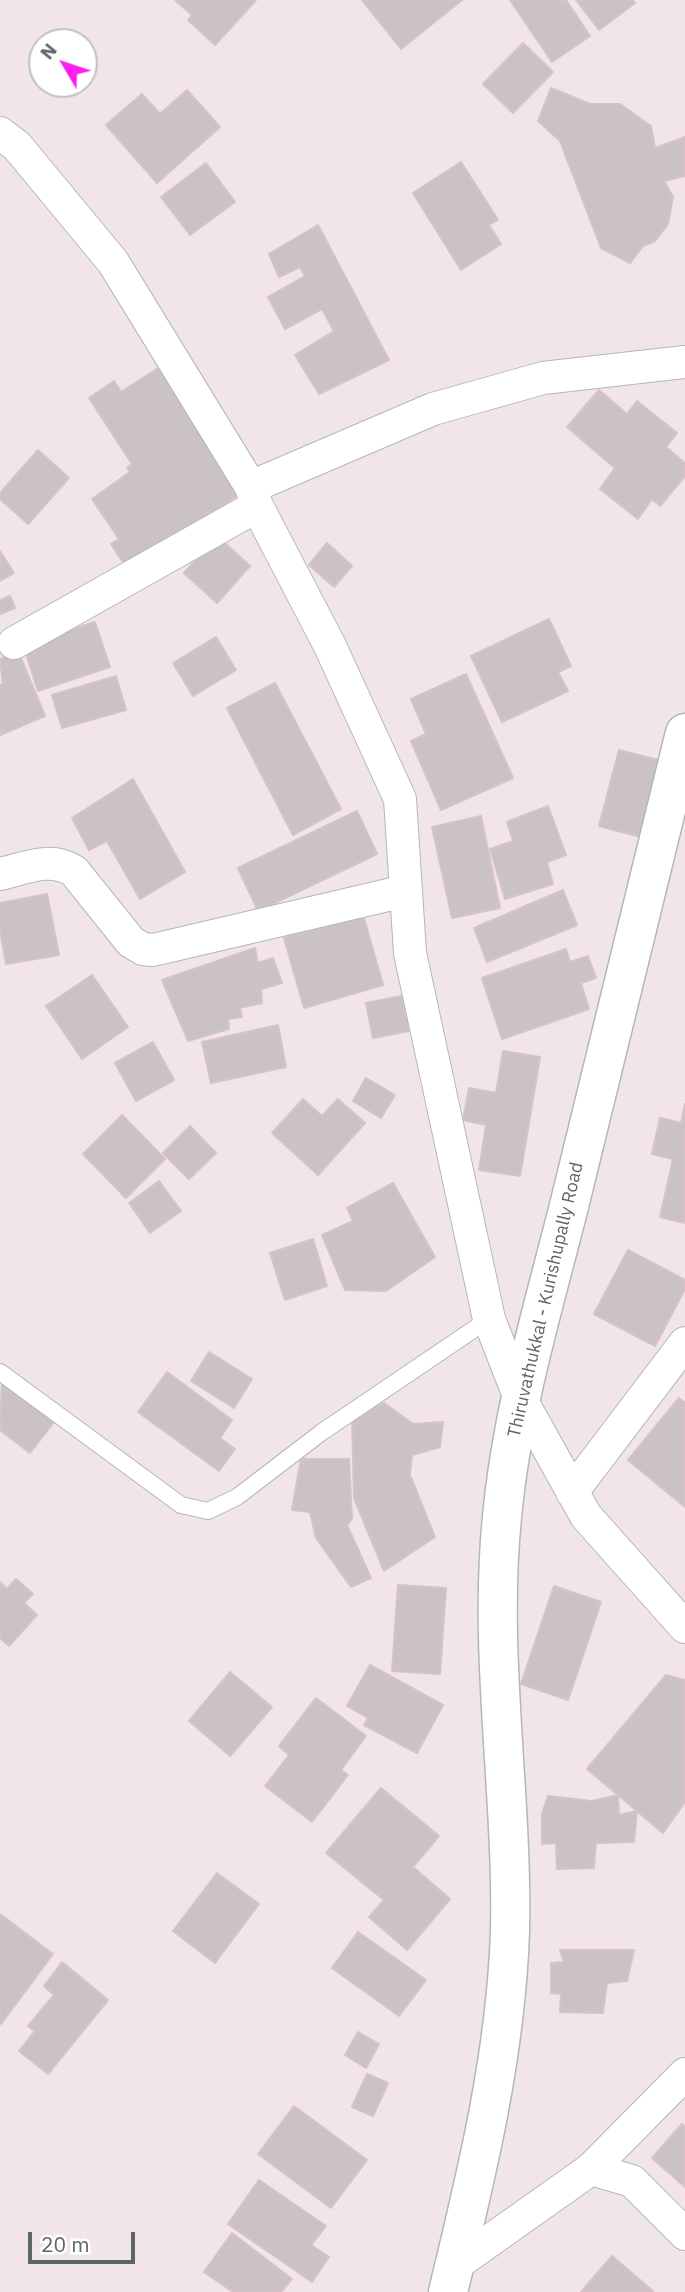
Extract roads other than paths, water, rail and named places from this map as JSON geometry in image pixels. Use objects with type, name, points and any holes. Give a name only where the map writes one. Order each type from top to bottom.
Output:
[{"type":"main road","name":"Thiruvathukkal - Kurishupally Road","points":[[446,2283],[501,2053],[507,1981],[507,1841],[495,1602],[502,1510],[519,1396],[678,797],[685,733]]},
{"type":"street","points":[[0,133],[17,146],[113,262],[254,496],[330,646],[400,799],[410,953],[489,1319],[519,1396],[586,1516],[685,1627]]},
{"type":"street","points":[[14,643],[254,496],[446,406],[543,378],[685,362]]},
{"type":"street","points":[[0,874],[49,862],[62,864],[74,871],[131,942],[142,949],[153,950],[405,891]]},
{"type":"street","points":[[572,1492],[685,1343]]},
{"type":"street","points":[[446,2283],[591,2169],[685,2074]]},
{"type":"street","points":[[591,2169],[632,2181],[685,2234]]},
{"type":"lane","points":[[0,1372],[181,1504],[208,1511],[237,1497],[322,1432],[489,1319]]}]
